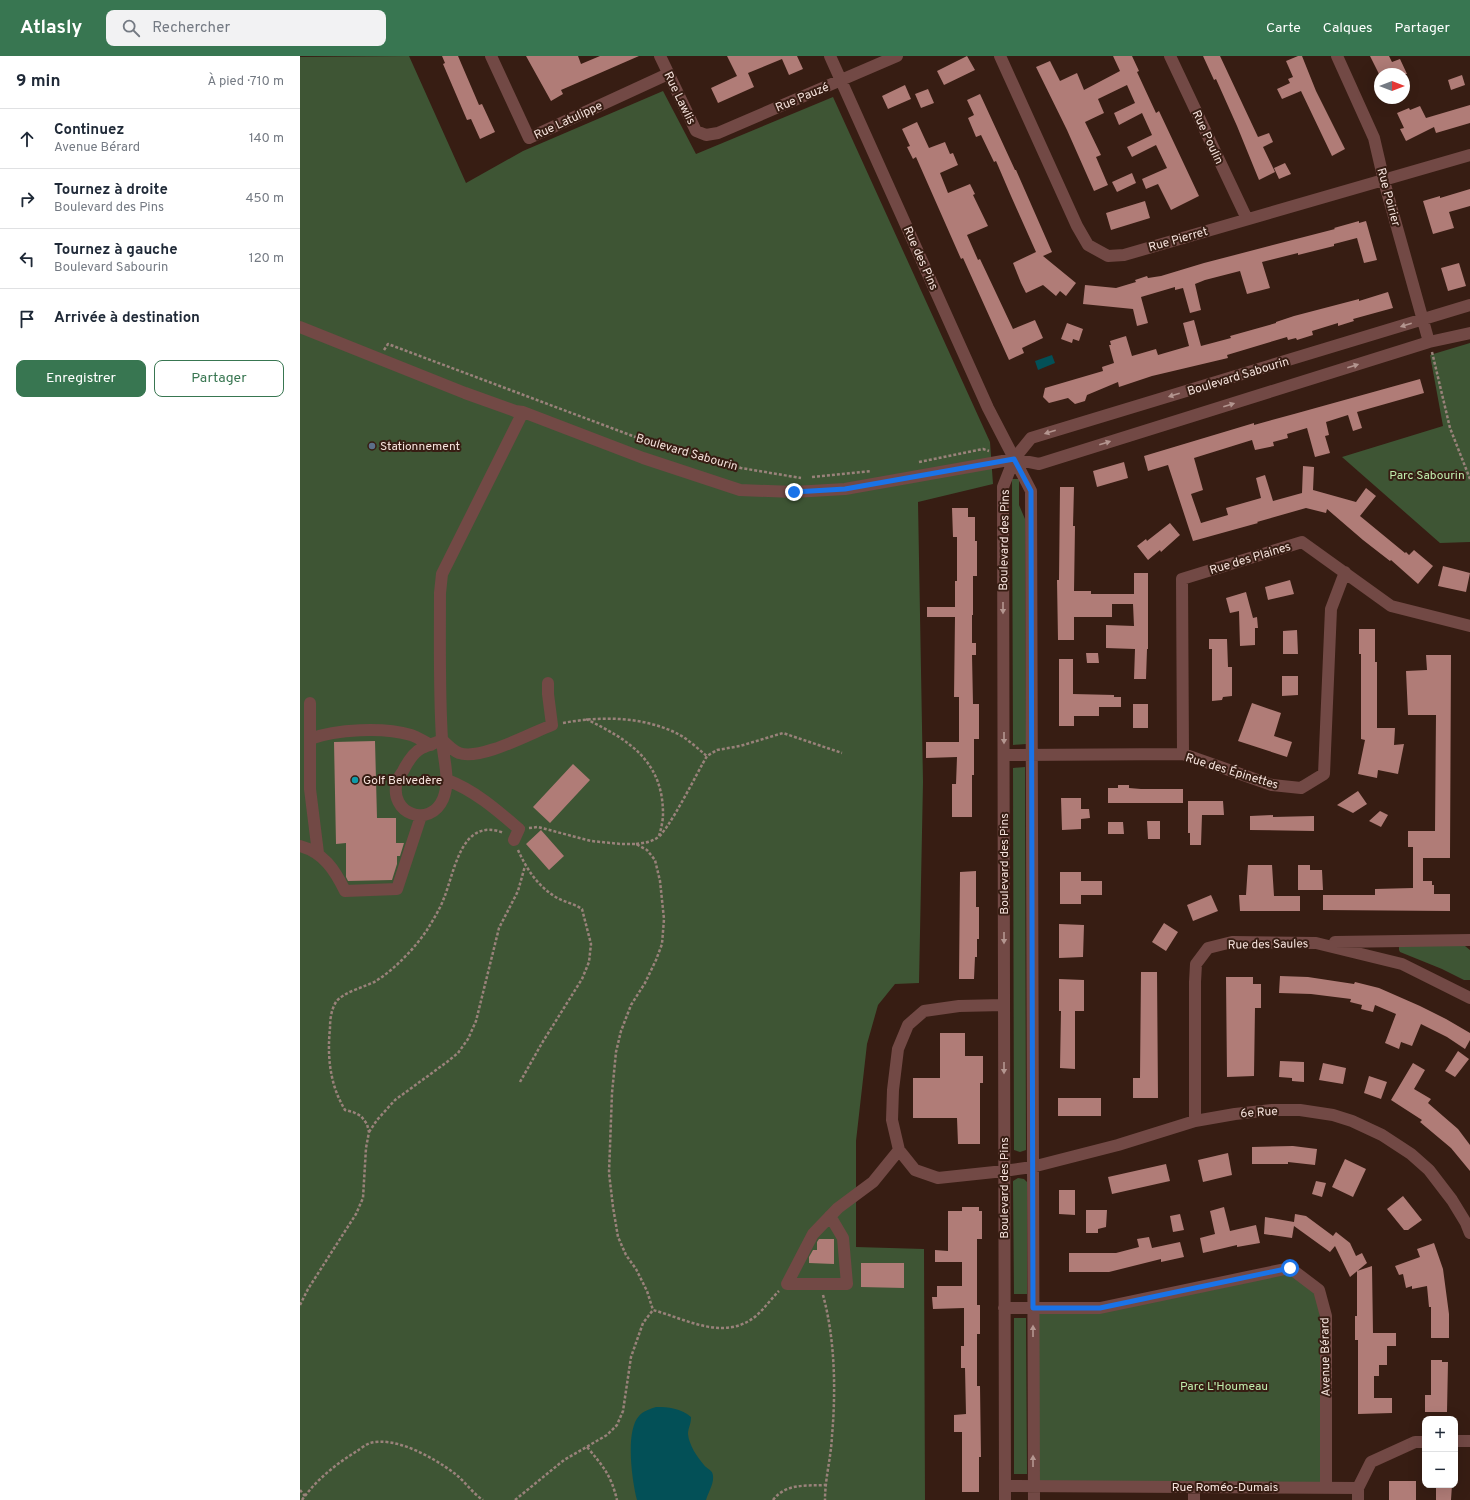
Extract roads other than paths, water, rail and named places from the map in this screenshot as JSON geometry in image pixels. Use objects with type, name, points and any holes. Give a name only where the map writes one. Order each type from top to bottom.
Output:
[{"type":"street","name":"Rue Latulippe","points":[[491,56],[529,138],[668,74]]},
{"type":"street","name":"Rue Lawlis","points":[[660,56],[696,131],[706,135]]},
{"type":"street","name":"Rue des Pins","points":[[830,56],[988,408],[1014,459]]},
{"type":"street","name":"Rue Pauzé","points":[[706,135],[718,133],[896,56]]},
{"type":"street","name":"Rue Pierret","points":[[1000,56],[1077,226],[1088,245],[1108,256],[1124,255],[1470,155]]},
{"type":"street","name":"Rue Poulin","points":[[1170,56],[1247,219]]},
{"type":"street","name":"Rue Poirier","points":[[1337,56],[1374,138],[1384,181],[1429,342]]},
{"type":"street","name":"Boulevard Sabourin","points":[[1014,459],[1031,438],[1470,305]]},
{"type":"street","name":"Boulevard Sabourin","points":[[300,328],[465,393],[515,411],[523,412],[643,458],[740,490],[794,492],[845,489],[1014,459],[1039,464],[1429,342],[1470,333]]},
{"type":"street","points":[[442,740],[421,748],[407,763],[397,782],[396,797],[401,807],[409,814],[421,816],[432,812],[438,807],[443,798],[447,780],[442,740],[440,593],[442,574],[523,412]]},
{"type":"street","name":"Boulevard des Pins","points":[[1014,459],[1031,491],[1034,1500]]},
{"type":"street","name":"Boulevard des Pins","points":[[1005,1500],[1003,487],[1014,459]]},
{"type":"street","name":"Rue des Plaines","points":[[1183,754],[1182,579],[1302,542],[1391,606],[1470,626]]},
{"type":"street","name":"Rue des Épinettes","points":[[1004,755],[1183,754],[1272,785],[1301,788],[1324,774],[1331,609],[1345,572]]},
{"type":"street","points":[[442,740],[458,753],[471,755],[484,753],[552,724],[548,683]]},
{"type":"street","points":[[310,703],[310,788],[318,853]]},
{"type":"street","points":[[310,738],[345,730],[370,730],[411,735],[431,745]]},
{"type":"street","points":[[447,780],[460,785],[505,817],[519,829],[514,840]]},
{"type":"street","points":[[300,846],[318,853],[338,878],[345,891],[397,889],[421,816]]},
{"type":"street","points":[[1316,942],[1470,940]]},
{"type":"street","name":"Rue des Saules","points":[[1196,1121],[1196,964],[1208,948],[1232,942],[1316,942],[1402,964],[1470,998]]},
{"type":"street","points":[[830,1216],[843,1238],[847,1284],[787,1284],[812,1234],[830,1216],[838,1208],[873,1182],[899,1150],[892,1120],[894,1090],[898,1049],[908,1025],[924,1011],[959,1006],[1004,1005]]},
{"type":"street","name":"6e Rue","points":[[899,1150],[915,1170],[938,1178],[1032,1167],[1118,1145],[1196,1121],[1235,1114],[1272,1110],[1306,1111],[1332,1115],[1352,1121],[1382,1135],[1410,1154],[1429,1170],[1452,1200],[1466,1223],[1470,1233]]},
{"type":"street","name":"Avenue Bérard","points":[[1004,1308],[1100,1308],[1290,1268],[1319,1290],[1326,1316],[1326,1487]]},
{"type":"street","points":[[1458,1441],[1470,1441]]},
{"type":"street","name":"Rue Roméo-Dumais","points":[[1005,1486],[1326,1487],[1358,1494],[1371,1462],[1415,1442],[1422,1442]]},
{"type":"street","points":[[1194,1487],[1194,1500]]},
{"type":"water","points":[[1052,355],[1055,363],[1038,370],[1035,361]]},
{"type":"water","points":[[656,1407],[679,1410],[691,1417],[688,1430],[690,1442],[699,1458],[713,1474],[713,1482],[706,1500],[637,1500],[633,1481],[631,1456],[632,1433],[639,1416],[645,1411]]},
{"type":"place","name":"Stationnement","points":[[372,446]]},
{"type":"place","name":"Golf Belvedère","points":[[355,780]]},
{"type":"park label","name":"Parc Sabourin","points":[[1427,475]]},
{"type":"park label","name":"Parc L'Houmeau","points":[[1224,1386]]}]
